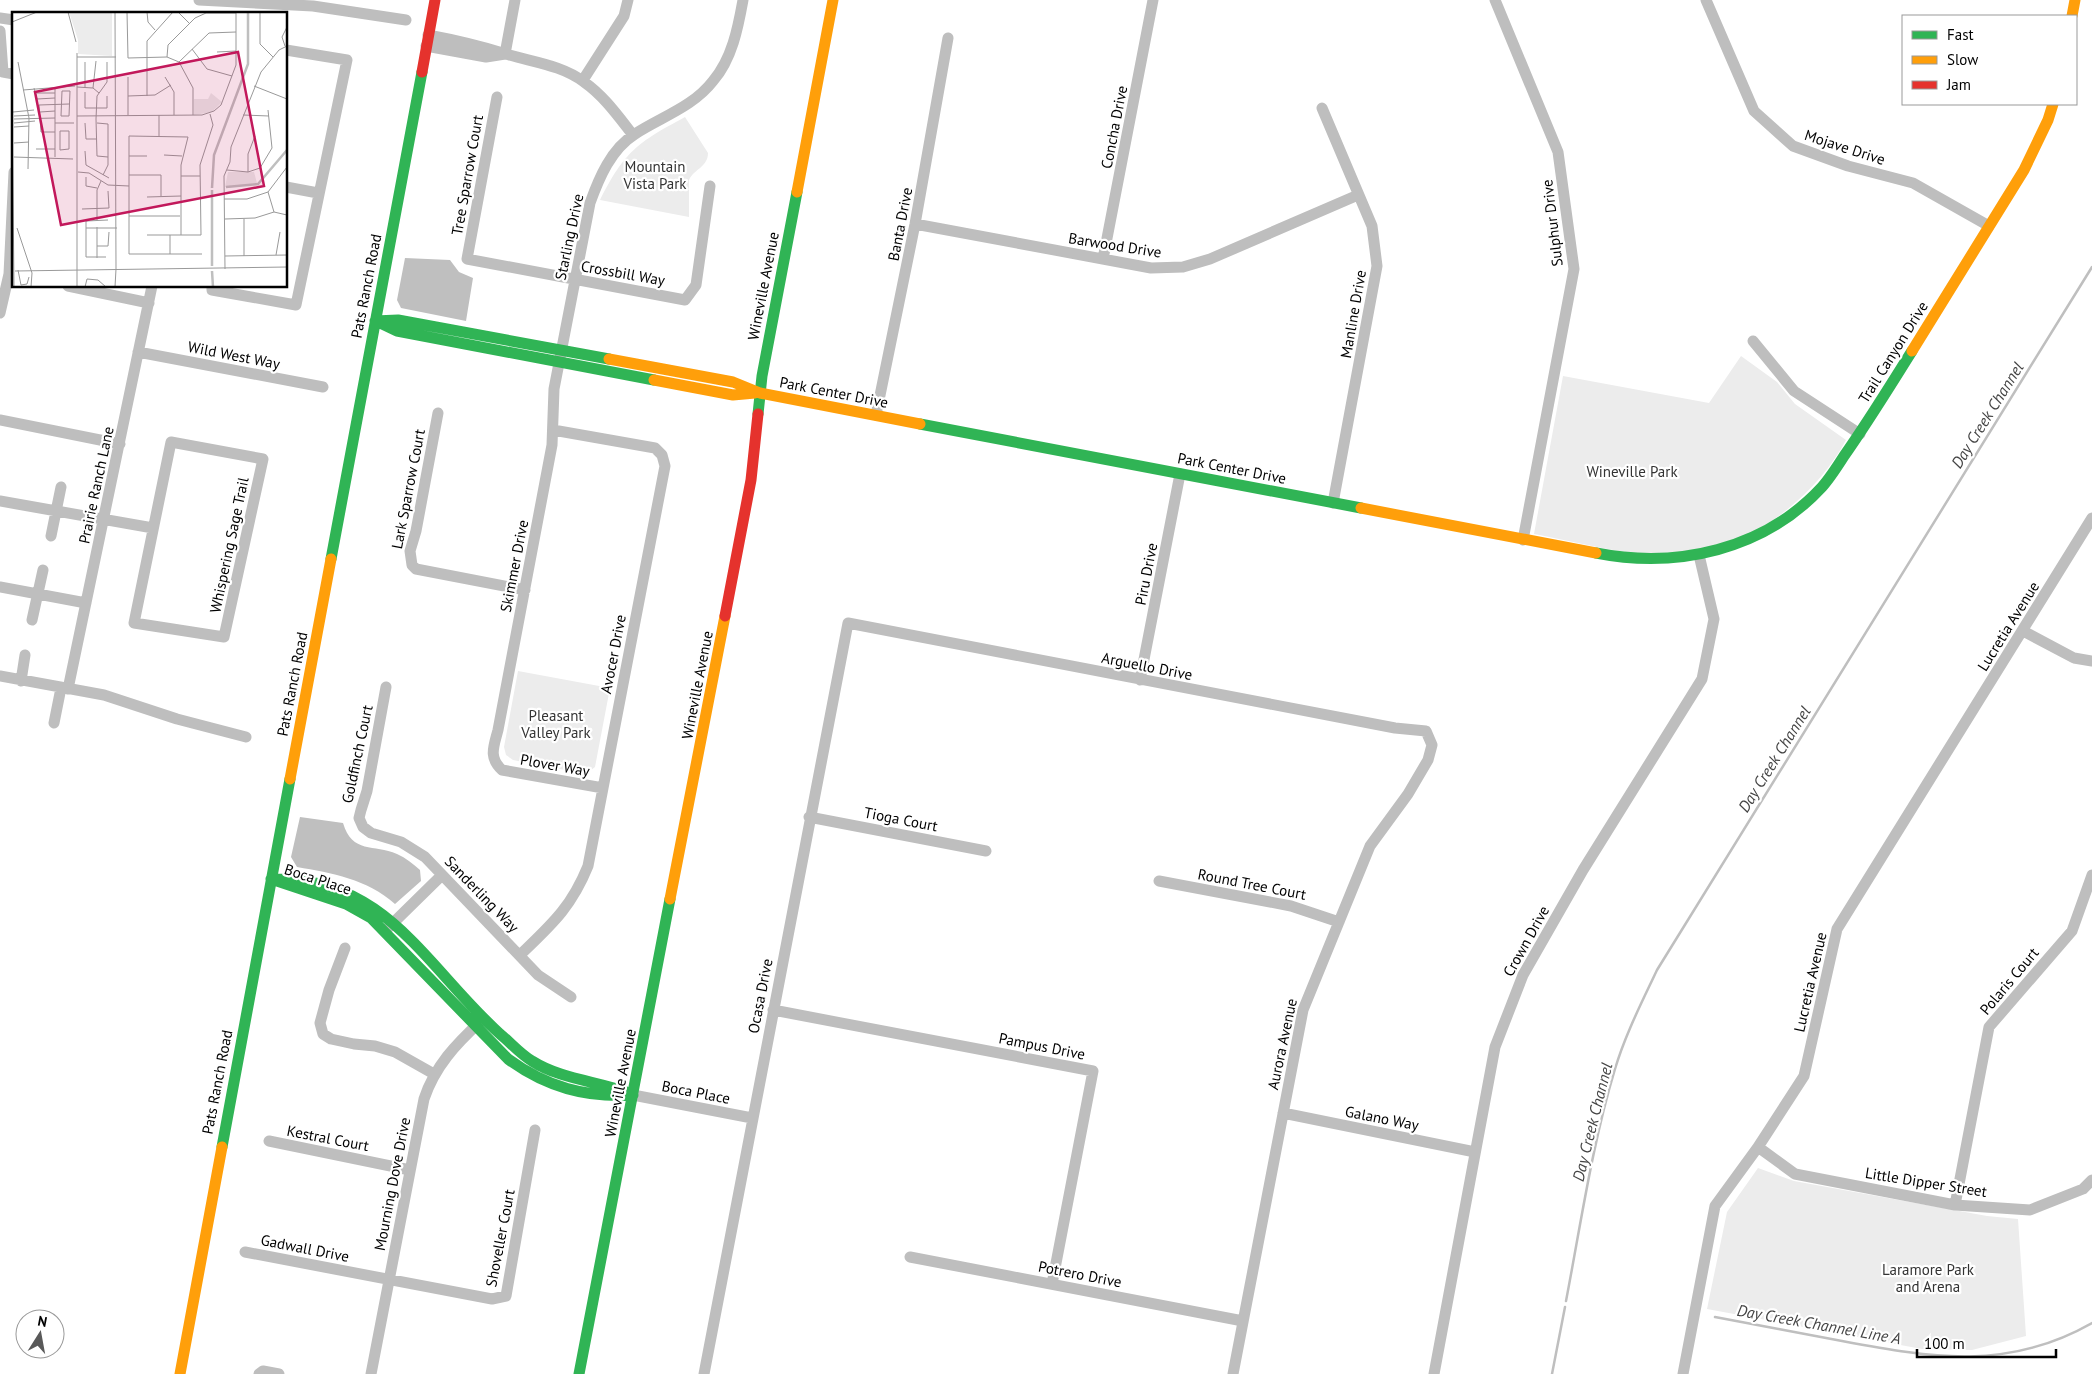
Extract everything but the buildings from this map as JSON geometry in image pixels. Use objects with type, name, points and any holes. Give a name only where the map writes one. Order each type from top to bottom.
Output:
[{"type":"street","points":[[199,0],[210,8],[312,6],[406,20]]},
{"type":"street","name":"Pats Ranch Road","points":[[180,1374],[435,0]]},
{"type":"street","points":[[506,54],[515,0]]},
{"type":"street","points":[[583,80],[624,16],[628,0]]},
{"type":"street","name":"Starling Drive","points":[[560,356],[590,204],[597,183],[612,158],[633,135],[673,114],[713,82],[726,63],[743,0]]},
{"type":"street","name":"Wineville Avenue","points":[[579,1374],[751,480],[760,393],[833,0]]},
{"type":"street","name":"Concha Drive","points":[[1104,260],[1153,0]]},
{"type":"street","name":"Sulphur Drive","points":[[1496,0],[1558,152],[1574,269],[1523,540]]},
{"type":"street","name":"Mojave Drive","points":[[1706,0],[1754,111],[1793,146],[1848,166],[1913,183],[1989,226]]},
{"type":"street","points":[[2072,15],[2075,0]]},
{"type":"street","points":[[0,31],[9,72]]},
{"type":"street","name":"Banta Drive","points":[[876,415],[916,224],[948,38]]},
{"type":"street","points":[[427,40],[489,47],[506,54],[544,63],[583,80],[604,99],[633,135]]},
{"type":"street","points":[[212,288],[296,305],[347,60],[288,50]]},
{"type":"street","name":"Tree Sparrow Court","points":[[467,259],[497,97]]},
{"type":"street","name":"Trail Canyon Drive","points":[[1699,556],[1742,543],[1785,520],[1822,487],[1860,434],[2024,170],[2048,120],[2053,105]]},
{"type":"street","name":"Manline Drive","points":[[1322,108],[1372,226],[1375,241],[1376,276],[1333,503]]},
{"type":"street","name":"Crossbill Way","points":[[467,259],[686,300],[696,285],[710,186]]},
{"type":"street","points":[[288,187],[318,193]]},
{"type":"street","name":"Barwood Drive","points":[[916,224],[1151,268],[1183,267],[1210,260],[1358,195]]},
{"type":"street","points":[[0,313],[8,274],[12,221]]},
{"type":"street","points":[[78,288],[149,302]]},
{"type":"street","name":"Prairie Ranch Lane","points":[[54,723],[65,689],[86,603],[152,288]]},
{"type":"street","name":"Park Center Drive","points":[[375,321],[398,320],[560,356],[733,382],[760,393],[1615,557],[1657,560],[1699,556]]},
{"type":"street","points":[[1753,341],[1794,391],[1860,434]]},
{"type":"street","name":"Wild West Way","points":[[138,352],[323,388]]},
{"type":"street","name":"Skimmer Drive","points":[[502,770],[494,763],[492,754],[525,590],[553,430],[553,399],[560,356]]},
{"type":"street","name":"Lark Sparrow Court","points":[[438,413],[416,530],[410,551],[412,565],[416,569],[525,590]]},
{"type":"street","points":[[0,420],[120,444]]},
{"type":"street","name":"Avocer Drive","points":[[520,955],[566,908],[579,888],[588,866],[665,466],[662,455],[655,448],[553,430]]},
{"type":"street","name":"Whispering Sage Trail","points":[[171,442],[263,459],[224,637],[134,623],[152,528],[171,442]]},
{"type":"street","name":"Piru Drive","points":[[1140,680],[1180,474]]},
{"type":"street","points":[[51,536],[61,487]]},
{"type":"street","points":[[0,501],[152,528]]},
{"type":"street","name":"Lucretia Avenue","points":[[1683,1374],[1715,1206],[1758,1147],[1804,1076],[1837,929],[2092,518]]},
{"type":"street","name":"Crown Drive","points":[[1434,1374],[1495,1047],[1523,975],[1583,870],[1702,679],[1714,619],[1699,556]]},
{"type":"street","points":[[32,620],[43,570]]},
{"type":"street","points":[[0,587],[86,603]]},
{"type":"street","name":"Arguello Drive","points":[[848,623],[1140,680],[1395,728],[1426,732],[1432,745]]},
{"type":"street","name":"Ocasa Drive","points":[[704,1374],[809,817],[848,623]]},
{"type":"street","points":[[2022,631],[2074,658],[2092,661]]},
{"type":"street","points":[[21,681],[25,655]]},
{"type":"street","points":[[0,676],[104,695],[177,719],[246,738]]},
{"type":"street","name":"Goldfinch Court","points":[[363,827],[359,818],[386,687]]},
{"type":"street","name":"Aurora Avenue","points":[[1232,1374],[1303,1010],[1370,846],[1408,794],[1428,760],[1432,745]]},
{"type":"street","name":"Plover Way","points":[[502,770],[603,788]]},
{"type":"street","name":"Tioga Court","points":[[809,817],[986,850]]},
{"type":"street","name":"Sanderling Way","points":[[363,827],[372,833],[389,837],[425,857],[538,975],[571,997]]},
{"type":"street","points":[[389,926],[442,875]]},
{"type":"street","name":"Polaris Court","points":[[1955,1205],[1989,1027],[2072,931],[2092,875]]},
{"type":"street","name":"Boca Place","points":[[271,879],[292,889],[321,894],[354,906],[389,926],[480,1022],[508,1060],[532,1078],[551,1086],[606,1098],[633,1095],[752,1118]]},
{"type":"street","name":"Round Tree Court","points":[[1159,881],[1308,910],[1339,922]]},
{"type":"street","points":[[345,948],[329,990],[320,1023],[323,1034],[331,1039],[375,1046],[395,1052],[410,1058],[434,1074]]},
{"type":"street","name":"Pampus Drive","points":[[773,1010],[1093,1071],[1052,1284]]},
{"type":"street","name":"Mourning Dove Drive","points":[[371,1374],[424,1099],[434,1074],[448,1054],[480,1022]]},
{"type":"street","name":"Galano Way","points":[[1283,1113],[1475,1152]]},
{"type":"street","name":"Shoveller Court","points":[[389,1280],[492,1299],[506,1296],[535,1130]]},
{"type":"street","name":"Kestral Court","points":[[269,1141],[410,1170]]},
{"type":"street","name":"Little Dipper Street","points":[[1758,1147],[1795,1174],[1955,1205],[2030,1210],[2083,1189],[2092,1180]]},
{"type":"street","name":"Gadwall Drive","points":[[245,1252],[389,1280]]},
{"type":"street","name":"Potrero Drive","points":[[910,1258],[1243,1321]]},
{"type":"street","points":[[261,1372],[279,1374]]},
{"type":"green space","name":"Mountain Vista Park","points":[[685,117],[708,153],[706,162],[689,180],[689,217],[600,200],[617,170],[634,150],[655,134]]},
{"type":"green space","name":"Wineville Park","points":[[1741,356],[1777,382],[1795,404],[1846,440],[1833,461],[1817,481],[1798,500],[1777,517],[1731,543],[1706,551],[1681,555],[1626,552],[1534,534],[1563,376],[1709,403]]},
{"type":"green space","name":"Pleasant Valley Park","points":[[518,671],[610,688],[595,767],[586,774],[513,760],[506,755],[504,747]]},
{"type":"green space","name":"Laramore Park and Arena","points":[[1758,1168],[1794,1181],[1987,1216],[2018,1219],[2026,1336],[1972,1350],[1922,1349],[1707,1309],[1727,1212]]},
{"type":"shaded area","points":[[405,258],[450,260],[459,272],[473,278],[466,321],[401,308],[397,300]]},
{"type":"shaded area","points":[[300,817],[343,823],[352,840],[358,844],[388,851],[409,861],[420,870],[421,881],[395,904],[384,895],[349,878],[297,867],[291,857]]},
{"type":"waterway","name":"Day Creek Channel","points":[[1566,1301],[1588,1184],[1607,1098],[1624,1044],[1657,970],[2092,267]]},
{"type":"waterway","name":"Day Creek Channel","points":[[1552,1374],[1565,1307]]},
{"type":"waterway","name":"Day Creek Channel Line A","points":[[1715,1317],[1907,1352],[1969,1356],[2000,1354],[2030,1348],[2061,1338],[2092,1323]]},
{"type":"traffic: fast","points":[[331,559],[422,72]]},
{"type":"traffic: fast","points":[[758,414],[762,376],[797,192]]},
{"type":"traffic: fast","points":[[375,321],[398,320],[609,359]]},
{"type":"traffic: fast","points":[[376,321],[397,331],[654,380]]},
{"type":"traffic: fast","points":[[1596,553],[1657,558],[1688,556],[1718,550],[1746,540],[1774,526],[1799,509],[1828,480],[1912,351]]},
{"type":"traffic: fast","points":[[920,424],[1361,508]]},
{"type":"traffic: fast","points":[[222,1147],[290,779]]},
{"type":"traffic: fast","points":[[271,879],[346,904],[371,918],[508,1059],[522,1069],[567,1089],[599,1095],[633,1095]]},
{"type":"traffic: fast","points":[[274,879],[313,882],[346,893],[375,909],[426,955],[474,1008],[528,1058],[556,1072],[632,1094]]},
{"type":"traffic: fast","points":[[579,1374],[670,899]]},
{"type":"traffic: slow","points":[[797,192],[833,0]]},
{"type":"traffic: slow","points":[[2072,15],[2075,0]]},
{"type":"traffic: slow","points":[[1912,351],[2024,170],[2048,120],[2053,105]]},
{"type":"traffic: slow","points":[[609,359],[733,382],[760,393],[920,424]]},
{"type":"traffic: slow","points":[[654,380],[733,395],[755,393]]},
{"type":"traffic: slow","points":[[1361,508],[1596,553]]},
{"type":"traffic: slow","points":[[290,779],[331,559]]},
{"type":"traffic: slow","points":[[670,899],[725,616]]},
{"type":"traffic: slow","points":[[180,1374],[222,1147]]},
{"type":"traffic: jam","points":[[422,72],[435,0]]},
{"type":"traffic: jam","points":[[725,616],[751,480],[758,414]]}]
